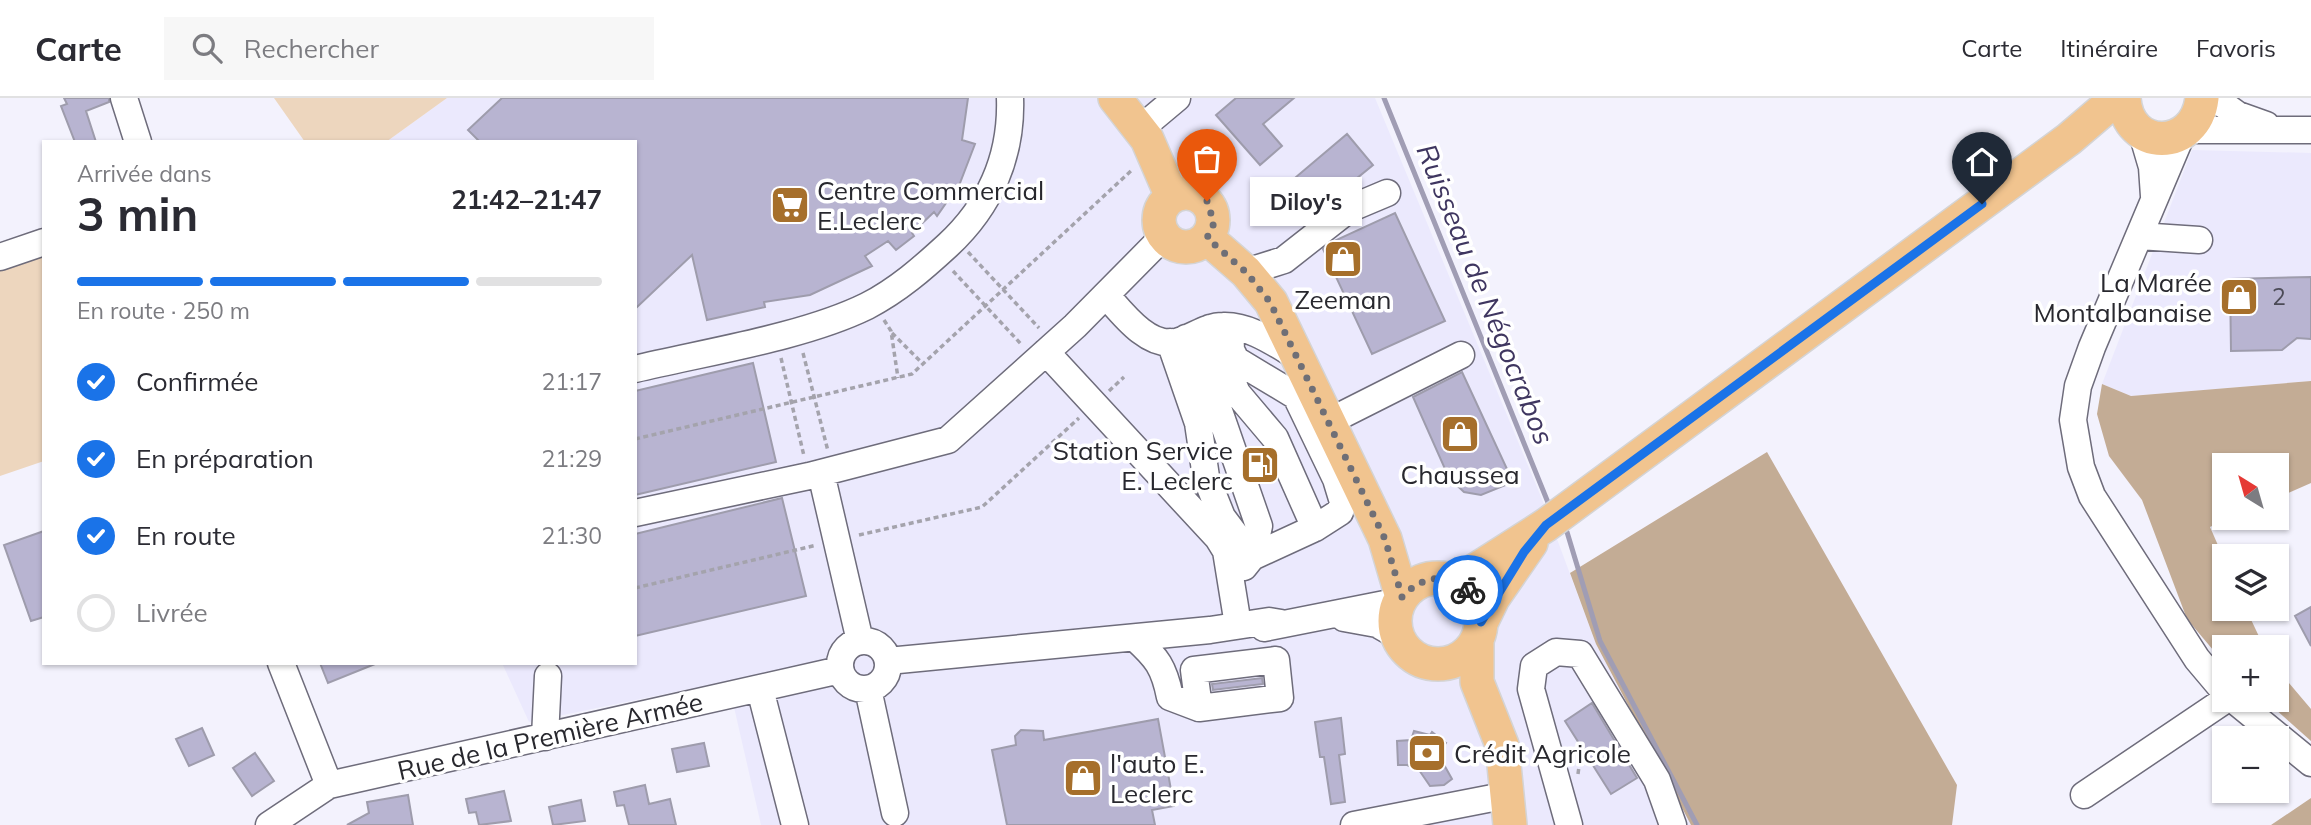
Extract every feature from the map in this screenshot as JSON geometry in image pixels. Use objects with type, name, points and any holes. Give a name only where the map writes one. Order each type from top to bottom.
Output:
[{"type":"main road","points":[[1115,98],[1140,129],[1172,197]]},
{"type":"main road","points":[[1401,599],[1412,587],[1447,580],[1546,525],[2069,139],[2117,98]]},
{"type":"main road","points":[[2124,98],[2127,116],[2140,132]]},
{"type":"main road","points":[[2069,139],[2098,132],[2140,132],[2155,138],[2169,138],[2185,132],[2201,110],[2202,98]]},
{"type":"main road","points":[[1186,193],[1207,201],[1214,223],[1201,244],[1185,248],[1177,246],[1164,236],[1159,215],[1172,197],[1186,193]]},
{"type":"main road","points":[[1207,238],[1246,272],[1270,302],[1293,354],[1330,421],[1385,539],[1401,599],[1395,624],[1405,649],[1417,659],[1436,664],[1466,688],[1493,722]]},
{"type":"main road","points":[[1436,664],[1461,658],[1524,552],[1546,525]]},
{"type":"main road","points":[[1385,539],[1475,599],[1479,631],[1478,682],[1502,745],[1509,810]]},
{"type":"street","points":[[124,98],[137,140]]},
{"type":"street","points":[[637,369],[808,327],[874,302],[918,274],[975,218],[996,180],[1011,124],[1010,98]]},
{"type":"street","points":[[1140,129],[1177,98]]},
{"type":"street","points":[[2214,98],[2238,115],[2274,128]]},
{"type":"street","points":[[2212,677],[2197,659],[2106,521],[2081,467],[2073,420],[2078,386],[2152,200],[2185,132],[2274,128],[2311,130]]},
{"type":"street","points":[[2139,236],[2199,240],[2152,200],[2152,167],[2140,132]]},
{"type":"street","points":[[1246,272],[1284,260],[1349,209],[1387,193]]},
{"type":"street","points":[[637,513],[821,473],[948,440],[1046,352],[1164,236]]},
{"type":"street","points":[[0,257],[42,243]]},
{"type":"street","points":[[1106,295],[1145,333],[1262,335],[1293,354]]},
{"type":"street","points":[[1199,334],[1237,393],[1275,438],[1315,528]]},
{"type":"street","points":[[1199,334],[1231,350],[1236,360],[1296,396],[1336,480],[1343,502],[1340,512],[1315,528],[1252,557],[1232,582]]},
{"type":"street","points":[[1199,334],[1198,423],[1206,477],[1222,516],[1252,557]]},
{"type":"street","points":[[1046,352],[1218,538],[1226,551],[1238,625]]},
{"type":"street","points":[[1330,421],[1461,355]]},
{"type":"street","points":[[821,473],[860,641]]},
{"type":"street","points":[[1210,630],[1224,633],[1321,617],[1401,599]]},
{"type":"street","points":[[1321,617],[1368,621],[1398,636]]},
{"type":"street","points":[[888,661],[1135,638],[1269,621],[1281,623]]},
{"type":"street","points":[[1265,661],[1281,623]]},
{"type":"street","points":[[1135,638],[1157,658],[1170,698],[1199,708],[1280,698],[1276,660],[1194,670],[1199,708]]},
{"type":"street","points":[[860,641],[875,643],[888,661],[881,682],[868,689],[853,687],[840,670],[842,655],[860,641]]},
{"type":"street","points":[[1569,825],[1531,689],[1534,666],[1556,652],[1580,654],[1657,780],[1670,823]]},
{"type":"street","points":[[282,665],[329,785]]},
{"type":"street","name":"Rue de la Première Armée","points":[[269,825],[329,785],[840,670]]},
{"type":"street","points":[[545,737],[548,676]]},
{"type":"street","points":[[760,689],[795,825]]},
{"type":"street","points":[[868,689],[895,813]]},
{"type":"street","points":[[2084,795],[2212,709]]},
{"type":"street","points":[[2249,712],[2311,763]]},
{"type":"street","points":[[1354,825],[1509,810]]},
{"type":"path","points":[[637,439],[912,374],[1137,166]]},
{"type":"path","points":[[874,302],[891,331],[923,364]]},
{"type":"path","points":[[891,331],[898,378]]},
{"type":"path","points":[[1102,397],[1124,377]]},
{"type":"path","points":[[637,588],[982,507],[1085,413]]},
{"type":"shaded area","points":[[274,98],[447,98],[389,140],[304,140]]},
{"type":"shaded area","points":[[447,98],[1375,98],[1544,504],[1596,644],[1691,825],[761,825],[728,681],[529,722],[503,665],[637,665],[637,140],[389,140]]},
{"type":"shaded area","points":[[2192,150],[2311,153],[2311,381],[2131,396],[2102,384]]},
{"type":"shaded area","points":[[42,230],[42,462],[0,476],[0,244]]},
{"type":"shaded area","points":[[2311,381],[2311,483],[2289,493],[2289,453],[2212,453],[2210,527],[2217,544],[2212,544],[2212,621],[2252,621],[2258,635],[2212,635],[2212,649],[2187,619],[2142,500],[2109,456],[2097,414],[2102,384],[2131,396]]},
{"type":"shaded area","points":[[1767,452],[1957,785],[1952,825],[1691,825],[1596,644],[1570,573]]},
{"type":"shaded area","points":[[2289,683],[2311,709],[2311,741],[2278,712],[2289,712]]},
{"type":"shaded area","points":[[2311,798],[2311,825],[2271,825]]},
{"type":"building","points":[[64,98],[109,98],[109,102],[86,111],[95,140],[74,140],[61,106],[67,104]]},
{"type":"building","name":"Centre Commercial E.Leclerc","points":[[502,98],[968,98],[962,140],[975,144],[960,183],[937,216],[934,212],[912,233],[914,236],[896,250],[888,241],[865,256],[872,266],[810,295],[764,302],[765,307],[707,320],[692,255],[637,307],[637,140],[478,140],[468,130]]},
{"type":"building","points":[[1236,98],[1294,98],[1263,124],[1282,146],[1260,165],[1216,115]]},
{"type":"building","points":[[1347,134],[1373,165],[1308,218],[1283,188]]},
{"type":"building","points":[[1395,213],[1445,321],[1372,354],[1323,249],[1334,241]]},
{"type":"building","points":[[2311,277],[2311,339],[2297,338],[2282,350],[2231,351],[2230,279]]},
{"type":"building","points":[[753,363],[776,462],[637,495],[637,391]]},
{"type":"building","name":"Chaussea","points":[[1462,372],[1513,482],[1481,495],[1464,492],[1449,478],[1413,397]]},
{"type":"building","points":[[1264,453],[1272,471],[1258,476],[1252,458]]},
{"type":"building","points":[[782,498],[806,596],[637,636],[637,534]]},
{"type":"building","points":[[42,532],[42,618],[31,621],[4,545]]},
{"type":"building","points":[[2311,607],[2311,646],[2295,616]]},
{"type":"building","points":[[321,665],[373,665],[328,683]]},
{"type":"building","points":[[1262,678],[1263,684],[1213,690],[1212,684]]},
{"type":"building","points":[[1592,703],[1637,778],[1611,794],[1565,721]]},
{"type":"building","points":[[1341,718],[1345,754],[1339,755],[1345,802],[1331,804],[1324,757],[1320,757],[1315,722]]},
{"type":"building","name":"l'auto E. Leclerc","points":[[1158,719],[1174,806],[1152,810],[1155,825],[1007,825],[992,750],[1016,745],[1015,736],[1021,730],[1043,731],[1044,740]]},
{"type":"building","points":[[202,728],[214,755],[189,766],[176,739]]},
{"type":"building","points":[[1414,731],[1430,735],[1432,732],[1446,743],[1438,754],[1452,779],[1444,785],[1430,786],[1419,770],[1398,765],[1397,741],[1411,740]]},
{"type":"building","points":[[704,743],[709,766],[677,772],[672,749]]},
{"type":"building","points":[[255,753],[274,781],[252,796],[233,768]]},
{"type":"building","points":[[645,785],[649,804],[670,799],[676,825],[629,825],[624,805],[617,806],[614,792]]},
{"type":"building","points":[[504,791],[511,821],[479,825],[476,812],[469,813],[466,799]]},
{"type":"building","points":[[408,795],[413,825],[347,825],[369,813],[367,802]]},
{"type":"building","points":[[581,800],[585,821],[553,825],[549,807]]},
{"type":"waterway","name":"Ruisseau de Négocrabos","points":[[1384,98],[1549,505]]},
{"type":"waterway","name":"Ruisseau de Négocrabos","points":[[1567,532],[1600,641],[1697,825]]},
{"type":"way so far","points":[[1207,201],[1214,223],[1207,238],[1246,272],[1270,302],[1385,539],[1402,597],[1424,580],[1437,578],[1457,582],[1468,590]]},
{"type":"place","name":"Diloy's","points":[[1207,201]]},
{"type":"place","name":"Centre Commercial E.Leclerc","points":[[790,205]]},
{"type":"place","name":"Zeeman","points":[[1343,259]]},
{"type":"place","name":"La Marée Montalbanaise","points":[[2239,297]]},
{"type":"place","name":"Chaussea","points":[[1460,434]]},
{"type":"place","name":"Station Service E. Leclerc","points":[[1260,465]]},
{"type":"place","name":"Crédit Agricole","points":[[1427,753]]},
{"type":"place","name":"l'auto E. Leclerc","points":[[1083,778]]},
{"type":"route","points":[[1468,590],[1480,610],[1481,622],[1493,598],[1546,525],[1982,204]]}]
